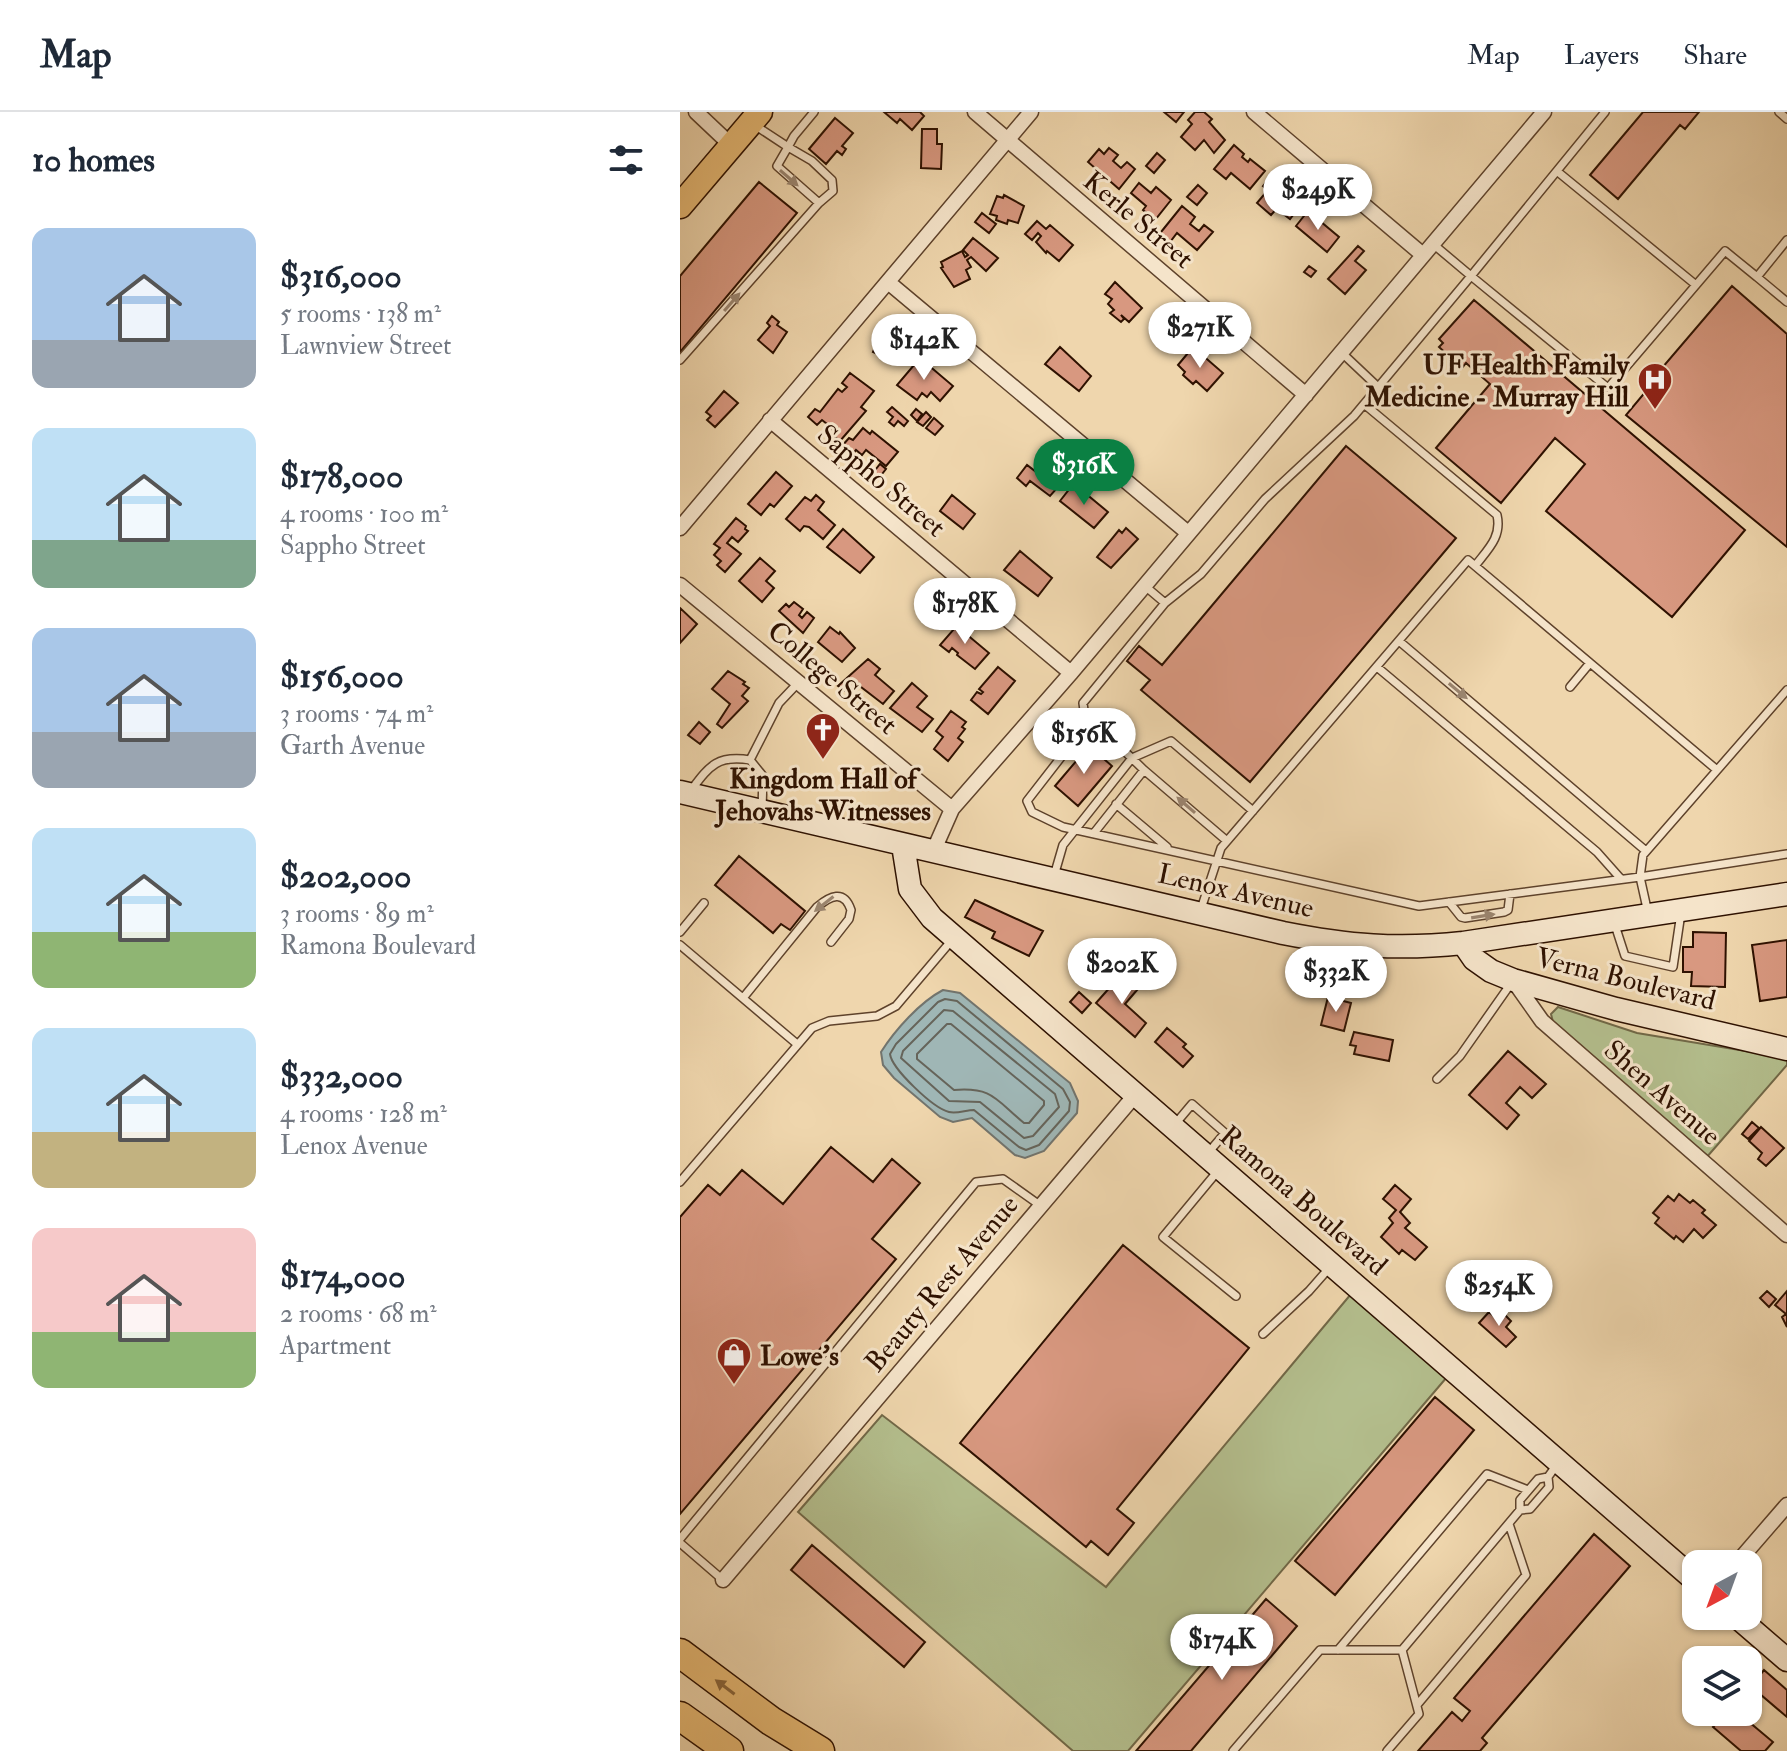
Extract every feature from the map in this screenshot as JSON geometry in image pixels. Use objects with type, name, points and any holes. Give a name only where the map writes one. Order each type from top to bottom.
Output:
[{"type":"highway","points":[[680,1653],[771,1721],[820,1751]]},
{"type":"highway","points":[[680,1716],[729,1751]]},
{"type":"main road","points":[[680,206],[756,117]]},
{"type":"street","points":[[696,112],[732,146]]},
{"type":"street","name":"Kerle Street","points":[[975,112],[1306,395]]},
{"type":"street","points":[[680,528],[1031,112]]},
{"type":"street","points":[[1254,112],[1428,250]]},
{"type":"street","points":[[933,852],[952,809],[1071,673],[1541,113]]},
{"type":"street","points":[[888,282],[1188,533]]},
{"type":"street","name":"Sappho Street","points":[[770,420],[1071,673]]},
{"type":"street","name":"College Street","points":[[680,585],[952,809]]},
{"type":"street","name":"Lenox Avenue","points":[[684,793],[1199,914],[1363,947],[1419,948],[1463,943],[1787,894]]},
{"type":"street","name":"Ramona Boulevard","points":[[903,845],[910,889],[932,918],[1333,1264],[1554,1469],[1682,1570]]},
{"type":"street","name":"Verna Boulevard","points":[[1463,943],[1474,959],[1491,971],[1513,980],[1616,1009],[1787,1049]]},
{"type":"street","name":"Shen Avenue","points":[[1513,980],[1542,1021],[1787,1235]]},
{"type":"street","name":"Beauty Rest Avenue","points":[[723,1580],[1136,1094]]},
{"type":"street","points":[[1748,1550],[1787,1505]]},
{"type":"street","points":[[1752,1630],[1787,1660]]},
{"type":"lane","points":[[814,112],[794,136],[777,166],[819,203]]},
{"type":"lane","points":[[1605,112],[1364,404],[1265,499],[1201,574],[1165,603],[1083,703],[1086,725],[1027,801],[1032,812],[1063,827],[1419,906],[1787,854]]},
{"type":"lane","points":[[1779,112],[1787,119]]},
{"type":"lane","points":[[680,360],[833,191],[832,180],[812,161],[788,147],[756,117]]},
{"type":"lane","points":[[1558,172],[1696,285]]},
{"type":"lane","points":[[1757,277],[1787,240]]},
{"type":"lane","points":[[1428,250],[1471,276],[1608,388],[1725,251],[1787,302]]},
{"type":"lane","points":[[1341,353],[1378,387]]},
{"type":"lane","points":[[1364,404],[1497,515],[1500,527],[1498,536],[1475,566]]},
{"type":"lane","points":[[1199,914],[1216,859],[1227,841],[1468,560],[1717,770]]},
{"type":"lane","points":[[1144,585],[1165,603]]},
{"type":"lane","points":[[1399,641],[1646,851]]},
{"type":"lane","points":[[1570,687],[1590,663]]},
{"type":"lane","points":[[1377,667],[1597,852],[1621,879]]},
{"type":"lane","points":[[750,760],[779,703],[798,683]]},
{"type":"lane","points":[[1648,915],[1640,877],[1643,855],[1787,690]]},
{"type":"lane","points":[[1086,725],[1113,740],[1227,841]]},
{"type":"lane","points":[[1053,880],[1063,845],[1132,758],[1171,741],[1253,811]]},
{"type":"lane","points":[[684,793],[718,761],[731,757],[750,760],[763,776],[762,812]]},
{"type":"lane","points":[[1094,833],[1144,770]]},
{"type":"lane","points":[[1116,804],[1169,849]]},
{"type":"lane","points":[[1449,902],[1465,918],[1508,910],[1510,894]]},
{"type":"lane","points":[[743,998],[817,907],[831,896],[838,895],[845,898],[851,910],[849,919],[831,942]]},
{"type":"lane","points":[[680,932],[704,903]]},
{"type":"lane","points":[[1614,920],[1625,956],[1673,967],[1681,911]]},
{"type":"lane","points":[[680,1182],[812,1028],[820,1024],[877,1016],[896,1006],[955,937]]},
{"type":"lane","points":[[680,945],[797,1044]]},
{"type":"lane","points":[[1437,1079],[1460,1056],[1513,980]]},
{"type":"lane","points":[[1214,1161],[1209,1184],[1163,1237],[1236,1296]]},
{"type":"lane","points":[[723,1580],[680,1541],[976,1182],[1003,1179],[1041,1206]]},
{"type":"lane","points":[[1263,1334],[1333,1264]]},
{"type":"lane","points":[[1233,1751],[1320,1650],[1402,1650],[1509,1524],[1520,1510],[1520,1500],[1528,1490],[1554,1469]]},
{"type":"lane","points":[[1520,1510],[1530,1509],[1549,1487],[1554,1469]]},
{"type":"lane","points":[[1338,1650],[1487,1474],[1528,1490]]},
{"type":"lane","points":[[1417,1705],[1526,1575],[1509,1524]]},
{"type":"lane","points":[[1387,1751],[1419,1714],[1402,1650]]},
{"type":"green space","points":[[1558,1007],[1637,1033],[1787,1058],[1787,1065],[1706,1158],[1553,1022],[1551,1014]]},
{"type":"green space","points":[[1351,1294],[1447,1377],[1128,1751],[1073,1751],[798,1512],[882,1415],[1106,1587]]},
{"type":"water","points":[[943,990],[960,993],[1070,1083],[1078,1101],[1077,1113],[1044,1151],[1025,1158],[1015,1155],[972,1118],[953,1122],[940,1117],[883,1065],[881,1052],[893,1035],[917,1009]]},
{"type":"building","points":[[884,112],[920,112],[924,116],[912,130],[900,119],[897,123]]},
{"type":"building","points":[[1164,112],[1184,112],[1176,122]]},
{"type":"building","points":[[1195,112],[1204,112],[1212,119],[1209,122],[1225,140],[1214,153],[1204,140],[1195,150],[1181,137],[1192,124],[1188,120]]},
{"type":"building","points":[[1643,112],[1699,112],[1685,129],[1680,125],[1618,199],[1590,175]]},
{"type":"building","points":[[835,118],[853,133],[842,146],[846,149],[842,155],[837,151],[826,164],[809,149]]},
{"type":"building","points":[[922,129],[937,129],[937,144],[942,144],[941,169],[921,168]]},
{"type":"building","points":[[1234,145],[1244,154],[1242,157],[1248,162],[1250,159],[1265,171],[1250,189],[1231,173],[1226,179],[1214,169]]},
{"type":"building","points":[[1109,148],[1118,155],[1113,161],[1121,168],[1127,162],[1135,169],[1119,189],[1088,162],[1099,149],[1104,154]]},
{"type":"building","points":[[1157,153],[1165,160],[1154,173],[1146,166]]},
{"type":"building","points":[[1270,178],[1292,196],[1287,203],[1289,205],[1293,200],[1300,206],[1290,219],[1279,206],[1271,215],[1257,203],[1268,190],[1263,186]]},
{"type":"building","points":[[759,182],[797,213],[680,352],[680,276]]},
{"type":"building","points":[[1139,183],[1151,193],[1156,187],[1171,200],[1155,220],[1143,210],[1146,206],[1131,193]]},
{"type":"building","points":[[1198,185],[1207,193],[1197,205],[1187,197]]},
{"type":"building","points":[[1004,195],[1024,206],[1018,223],[1008,220],[1007,224],[990,214],[997,196],[1003,198]]},
{"type":"building","points":[[1182,206],[1195,217],[1190,224],[1199,231],[1204,225],[1213,232],[1197,250],[1177,233],[1167,246],[1157,237]]},
{"type":"building","points":[[1308,211],[1339,237],[1327,252],[1296,226]]},
{"type":"building","points":[[982,213],[996,224],[989,233],[975,222]]},
{"type":"building","points":[[1037,221],[1046,229],[1050,225],[1073,245],[1059,261],[1036,242],[1041,236],[1038,233],[1032,240],[1025,234]]},
{"type":"building","points":[[973,238],[998,258],[986,271],[971,257],[967,260],[971,267],[966,270],[970,279],[954,287],[941,268],[941,262],[962,251],[965,257],[968,255],[963,250]]},
{"type":"building","points":[[1358,246],[1364,251],[1355,261],[1366,270],[1345,294],[1328,279]]},
{"type":"building","points":[[1309,266],[1316,271],[1311,277],[1304,272]]},
{"type":"building","points":[[1115,282],[1142,308],[1129,322],[1121,315],[1124,319],[1121,322],[1110,313],[1114,310],[1108,304],[1112,299],[1105,294]]},
{"type":"building","points":[[1732,286],[1787,334],[1787,547],[1626,415],[1647,390],[1644,389]]},
{"type":"building","points":[[1474,300],[1745,530],[1672,617],[1546,511],[1585,464],[1555,438],[1501,503],[1436,448],[1490,384],[1466,363],[1462,368],[1439,347],[1443,343],[1439,339]]},
{"type":"building","points":[[772,316],[779,322],[777,325],[787,332],[773,353],[758,340],[770,326],[767,323]]},
{"type":"building","points":[[880,335],[886,338],[887,335],[906,345],[899,363],[890,359],[892,355],[873,352]]},
{"type":"building","points":[[1060,347],[1091,376],[1079,391],[1045,364]]},
{"type":"building","points":[[1193,347],[1223,373],[1207,391],[1196,381],[1193,384],[1178,365]]},
{"type":"building","points":[[920,358],[953,386],[940,401],[931,392],[927,397],[922,393],[917,400],[897,385]]},
{"type":"building","points":[[850,373],[874,391],[861,407],[866,411],[840,441],[829,432],[832,428],[822,420],[817,425],[808,417],[815,409],[820,412],[838,389],[842,392],[847,387],[842,383]]},
{"type":"building","points":[[724,391],[738,403],[715,427],[707,420],[711,416],[706,412]]},
{"type":"building","points":[[892,407],[908,421],[904,426],[898,421],[894,426],[889,422],[893,417],[887,412]]},
{"type":"building","points":[[916,409],[922,414],[917,421],[911,415]]},
{"type":"building","points":[[926,412],[931,417],[923,426],[917,422]]},
{"type":"building","points":[[934,418],[943,426],[935,435],[926,428]]},
{"type":"building","points":[[863,428],[870,434],[872,431],[898,452],[886,466],[866,450],[862,455],[856,450],[851,456],[841,447],[849,438],[853,440]]},
{"type":"building","points":[[1346,446],[1456,538],[1250,782],[1141,690],[1150,680],[1127,661],[1139,646],[1162,665]]},
{"type":"building","points":[[1044,460],[1048,463],[1051,461],[1055,465],[1053,468],[1066,478],[1050,496],[1030,481],[1026,486],[1017,478],[1027,465],[1035,471]]},
{"type":"building","points":[[880,464],[886,469],[878,479],[872,474]]},
{"type":"building","points":[[776,472],[792,486],[774,507],[770,504],[761,515],[748,504]]},
{"type":"building","points":[[1071,487],[1083,496],[1085,493],[1108,512],[1094,528],[1060,501]]},
{"type":"building","points":[[816,495],[824,502],[818,510],[835,525],[823,539],[809,527],[804,526],[800,531],[786,519],[805,497],[811,501]]},
{"type":"building","points":[[952,495],[975,514],[963,529],[940,511]]},
{"type":"building","points":[[736,518],[748,531],[738,542],[732,537],[727,543],[741,554],[725,572],[717,565],[721,561],[714,555],[720,548],[714,544]]},
{"type":"building","points":[[1126,528],[1138,539],[1111,568],[1097,557],[1119,530],[1122,533]]},
{"type":"building","points":[[843,529],[874,557],[860,573],[827,547]]},
{"type":"building","points":[[1020,551],[1052,578],[1038,596],[1004,570]]},
{"type":"building","points":[[760,558],[775,571],[766,581],[774,588],[762,602],[739,581]]},
{"type":"building","points":[[794,602],[803,609],[799,615],[802,618],[807,612],[814,618],[803,633],[779,611],[786,604],[789,607]]},
{"type":"building","points":[[680,608],[697,624],[680,643]]},
{"type":"building","points":[[960,622],[969,629],[965,633],[989,653],[975,669],[952,648],[949,652],[940,645]]},
{"type":"building","points":[[830,627],[840,632],[855,648],[842,662],[818,642]]},
{"type":"building","points":[[868,659],[880,669],[875,675],[894,691],[883,704],[857,684],[849,694],[838,686]]},
{"type":"building","points":[[998,667],[1015,681],[988,714],[971,700],[977,692],[983,692],[979,689]]},
{"type":"building","points":[[728,671],[749,688],[742,696],[748,701],[722,728],[717,724],[730,704],[712,689]]},
{"type":"building","points":[[912,683],[927,696],[917,707],[933,719],[922,732],[890,708]]},
{"type":"building","points":[[951,711],[966,722],[958,738],[963,742],[948,761],[934,749],[943,737],[936,731]]},
{"type":"building","points":[[699,722],[710,732],[700,744],[688,735]]},
{"type":"building","points":[[1089,746],[1112,766],[1078,806],[1055,786]]},
{"type":"building","points":[[739,856],[805,911],[790,930],[781,924],[773,933],[715,885]]},
{"type":"building","points":[[975,900],[1043,931],[1029,956],[992,938],[995,932],[965,917]]},
{"type":"building","points":[[1693,932],[1726,933],[1725,987],[1691,986],[1692,972],[1683,972],[1683,947],[1693,947]]},
{"type":"building","points":[[1787,940],[1787,997],[1760,1001],[1752,945]]},
{"type":"building","points":[[1120,976],[1137,990],[1125,1004],[1146,1023],[1135,1037],[1096,1003]]},
{"type":"building","points":[[1079,992],[1091,1003],[1082,1013],[1070,1002]]},
{"type":"building","points":[[1328,997],[1351,1003],[1344,1031],[1321,1025]]},
{"type":"building","points":[[1167,1028],[1186,1044],[1183,1047],[1193,1056],[1183,1067],[1155,1042]]},
{"type":"building","points":[[1354,1032],[1393,1040],[1389,1061],[1354,1054],[1356,1046],[1350,1045]]},
{"type":"building","points":[[1508,1051],[1546,1084],[1532,1098],[1520,1087],[1506,1103],[1519,1115],[1507,1129],[1469,1095]]},
{"type":"building","points":[[1752,1122],[1759,1128],[1748,1139],[1742,1134]]},
{"type":"building","points":[[1761,1127],[1784,1148],[1766,1166],[1758,1159],[1762,1153],[1749,1141]]},
{"type":"building","name":"Lowe's","points":[[831,1147],[873,1182],[892,1159],[920,1183],[872,1239],[896,1259],[680,1514],[680,1217],[708,1185],[720,1195],[742,1170],[783,1204]]},
{"type":"building","points":[[1395,1185],[1411,1199],[1400,1212],[1410,1223],[1405,1228],[1427,1247],[1415,1260],[1402,1250],[1399,1254],[1381,1237],[1393,1223],[1389,1218],[1396,1210],[1383,1199]]},
{"type":"building","points":[[1679,1194],[1705,1210],[1702,1213],[1716,1225],[1703,1238],[1694,1229],[1683,1242],[1676,1236],[1674,1239],[1655,1223],[1659,1218],[1653,1213],[1668,1196],[1674,1201]]},
{"type":"building","points":[[1123,1245],[1249,1348],[1117,1509],[1134,1523],[1108,1555],[1091,1541],[1086,1547],[960,1443]]},
{"type":"building","points":[[1767,1291],[1776,1299],[1769,1307],[1760,1298]]},
{"type":"building","points":[[1787,1291],[1787,1327],[1782,1317],[1786,1314],[1775,1305]]},
{"type":"building","points":[[1489,1312],[1496,1318],[1502,1312],[1511,1321],[1506,1327],[1516,1337],[1506,1347],[1479,1323]]},
{"type":"building","points":[[1435,1397],[1474,1430],[1335,1595],[1295,1561]]},
{"type":"building","points":[[1594,1534],[1630,1566],[1482,1738],[1487,1743],[1480,1751],[1418,1751],[1452,1712],[1462,1721],[1470,1711],[1454,1698]]},
{"type":"building","points":[[812,1545],[925,1642],[904,1667],[791,1570]]},
{"type":"building","points":[[1266,1599],[1297,1626],[1191,1751],[1136,1751]]},
{"type":"building","points":[[1764,1670],[1787,1690],[1787,1717],[1762,1696]]},
{"type":"building","points":[[1754,1726],[1773,1742],[1765,1751],[1741,1751],[1713,1727]]},
{"type":"place","name":"UF Health Family Medicine - Murray Hill","points":[[1655,411]]},
{"type":"place","name":"Kingdom Hall of Jehovahs Witnesses","points":[[823,761]]},
{"type":"place","name":"Lowe's","points":[[734,1386]]}]
